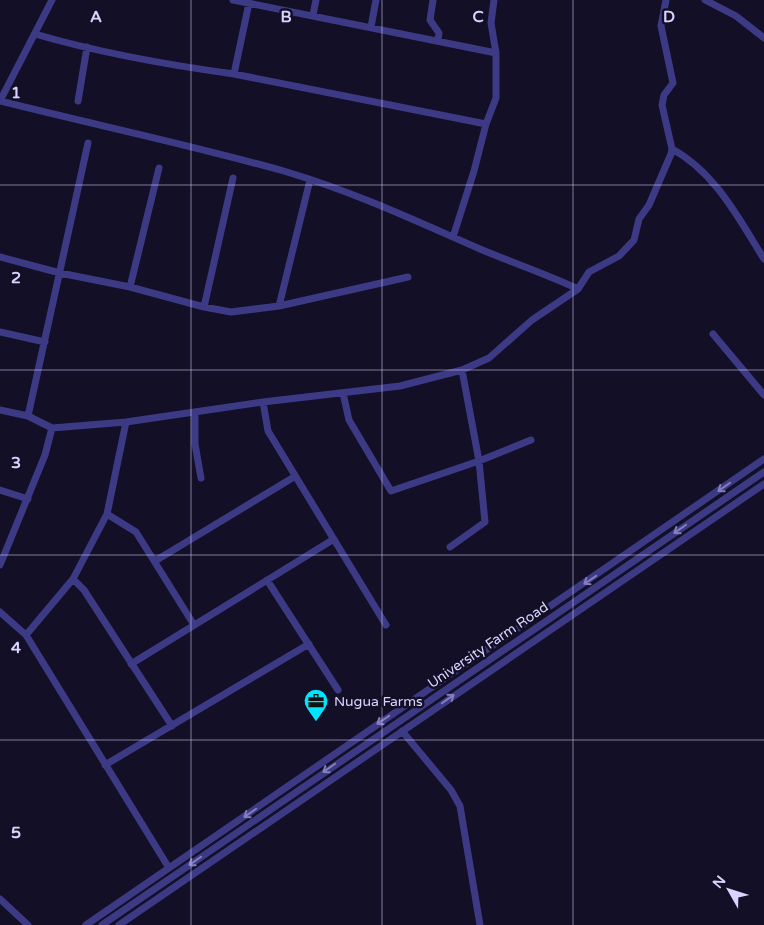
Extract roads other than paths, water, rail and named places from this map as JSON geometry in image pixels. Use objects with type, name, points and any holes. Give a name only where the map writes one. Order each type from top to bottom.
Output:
[{"type":"street","points":[[52,0],[0,101],[240,159],[310,180],[365,198],[578,289]]},
{"type":"street","points":[[233,0],[496,53]]},
{"type":"street","points":[[314,16],[316,0]]},
{"type":"street","points":[[371,27],[376,0]]},
{"type":"street","points":[[433,0],[430,20],[439,33],[438,40]]},
{"type":"street","points":[[453,237],[474,171],[486,124],[496,98],[496,53],[492,23],[494,0]]},
{"type":"street","points":[[0,410],[28,416],[52,428],[126,422],[263,402],[400,386],[462,370],[489,358],[532,320],[578,289],[589,272],[619,256],[634,240],[639,219],[649,205],[672,149],[662,113],[664,95],[673,83],[661,26],[666,0]]},
{"type":"street","points":[[710,1],[736,16],[764,38]]},
{"type":"street","points":[[234,74],[249,3]]},
{"type":"street","points":[[35,34],[87,48],[195,69],[234,74],[486,124]]},
{"type":"street","points":[[78,100],[87,48]]},
{"type":"street","points":[[28,416],[88,143]]},
{"type":"street","points":[[672,149],[704,171],[740,221],[764,259]]},
{"type":"street","points":[[130,287],[159,168]]},
{"type":"street","points":[[204,307],[233,178]]},
{"type":"street","points":[[279,306],[310,180]]},
{"type":"street","points":[[0,257],[60,273],[130,287],[204,307],[231,312],[279,306],[408,277]]},
{"type":"street","points":[[0,332],[45,342]]},
{"type":"street","points":[[713,334],[764,395]]},
{"type":"street","points":[[450,547],[485,522],[479,461],[462,370]]},
{"type":"street","points":[[343,393],[350,420],[391,491],[479,461],[531,440]]},
{"type":"street","points":[[263,402],[268,432],[386,625]]},
{"type":"street","points":[[195,412],[195,444],[201,478]]},
{"type":"street","points":[[26,636],[72,579],[107,514],[126,422]]},
{"type":"street","points":[[0,565],[45,455],[52,428]]},
{"type":"street","points":[[86,925],[764,459]]},
{"type":"street","name":"University Farm Road","points":[[102,925],[764,472]]},
{"type":"street","points":[[155,561],[294,477]]},
{"type":"street","name":"University Farm Road","points":[[119,925],[764,484]]},
{"type":"street","points":[[0,490],[28,499]]},
{"type":"street","points":[[107,514],[136,532],[194,625]]},
{"type":"street","points":[[131,664],[334,539]]},
{"type":"street","points":[[72,579],[84,590],[172,726]]},
{"type":"street","points":[[267,580],[338,690]]},
{"type":"street","points":[[0,612],[26,636],[169,868]]},
{"type":"street","points":[[105,765],[308,644]]},
{"type":"street","points":[[402,731],[451,790],[460,806],[480,925]]},
{"type":"street","points":[[0,900],[28,925]]},
{"type":"place","name":"Nugua Farms","points":[[316,722]]}]
